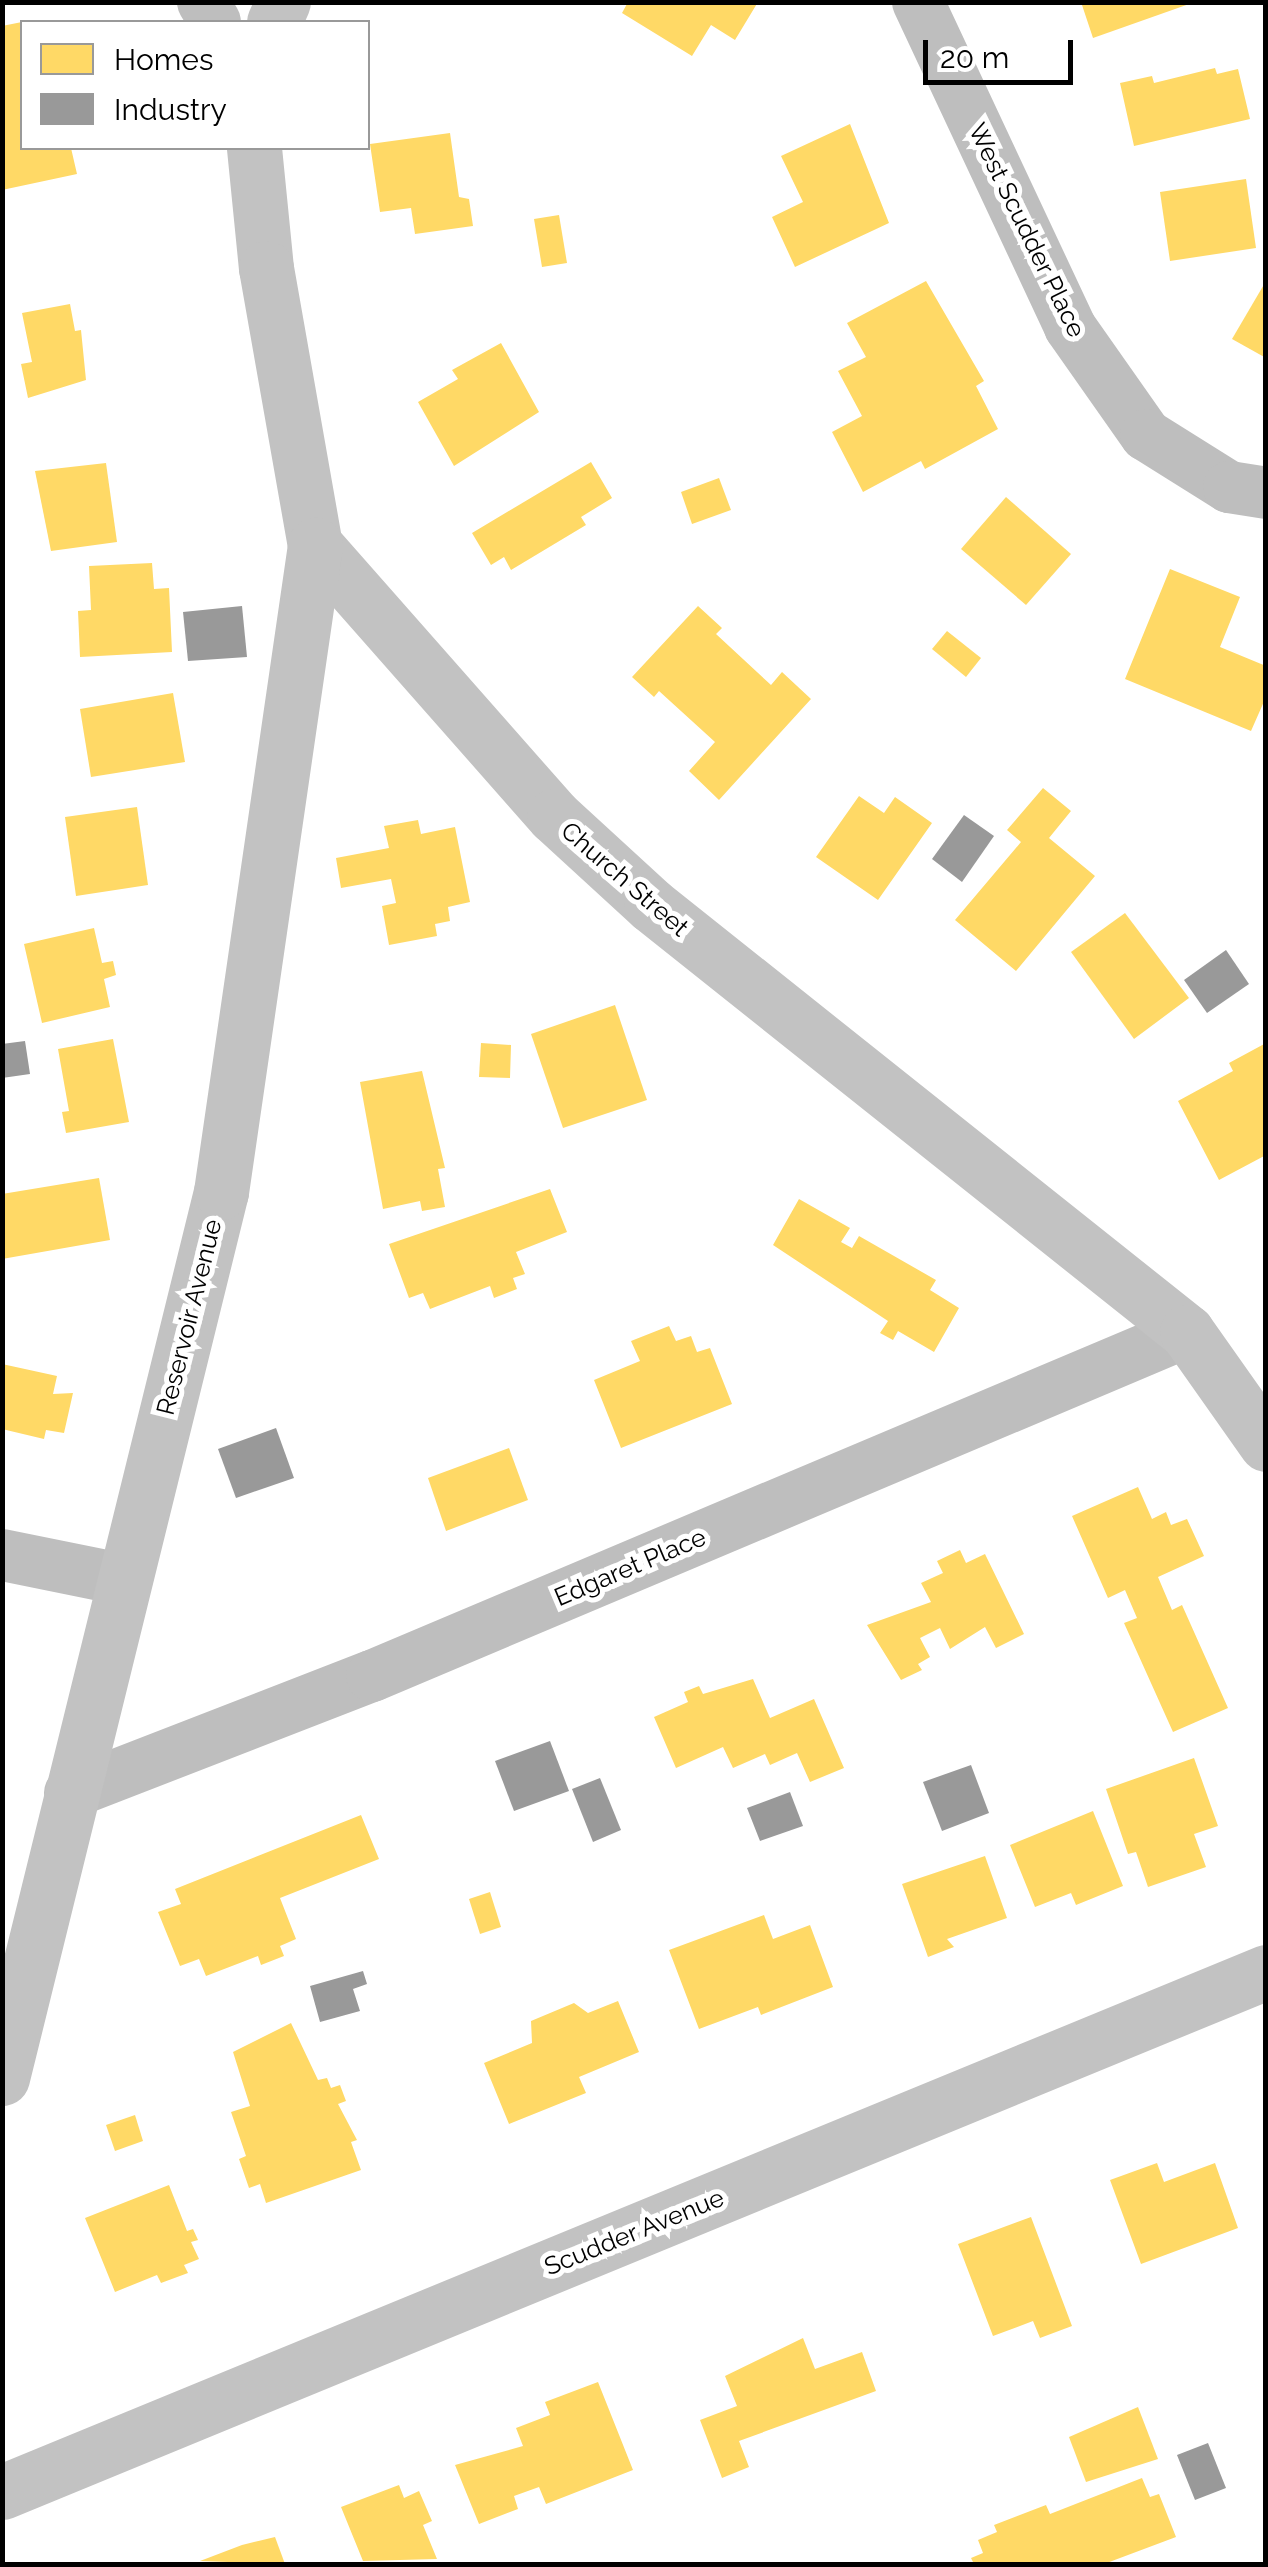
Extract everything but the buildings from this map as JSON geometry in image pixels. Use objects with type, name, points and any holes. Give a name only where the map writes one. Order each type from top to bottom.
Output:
[{"type":"street","name":"West Scudder Place","points":[[918,2],[1070,326],[1146,435],[1228,487],[1266,493]]},
{"type":"street","points":[[254,150],[266,268],[315,545]]},
{"type":"street","name":"Church Street","points":[[315,545],[554,816],[637,892],[1187,1332],[1266,1444]]},
{"type":"street","name":"Reservoir Avenue","points":[[2,2078],[121,1578],[221,1192],[315,545]]},
{"type":"street","name":"Edgaret Place","points":[[70,1793],[372,1676],[1187,1332]]},
{"type":"street","points":[[2,1556],[121,1578]]},
{"type":"street","name":"Scudder Avenue","points":[[2,2492],[1266,1972]]}]
